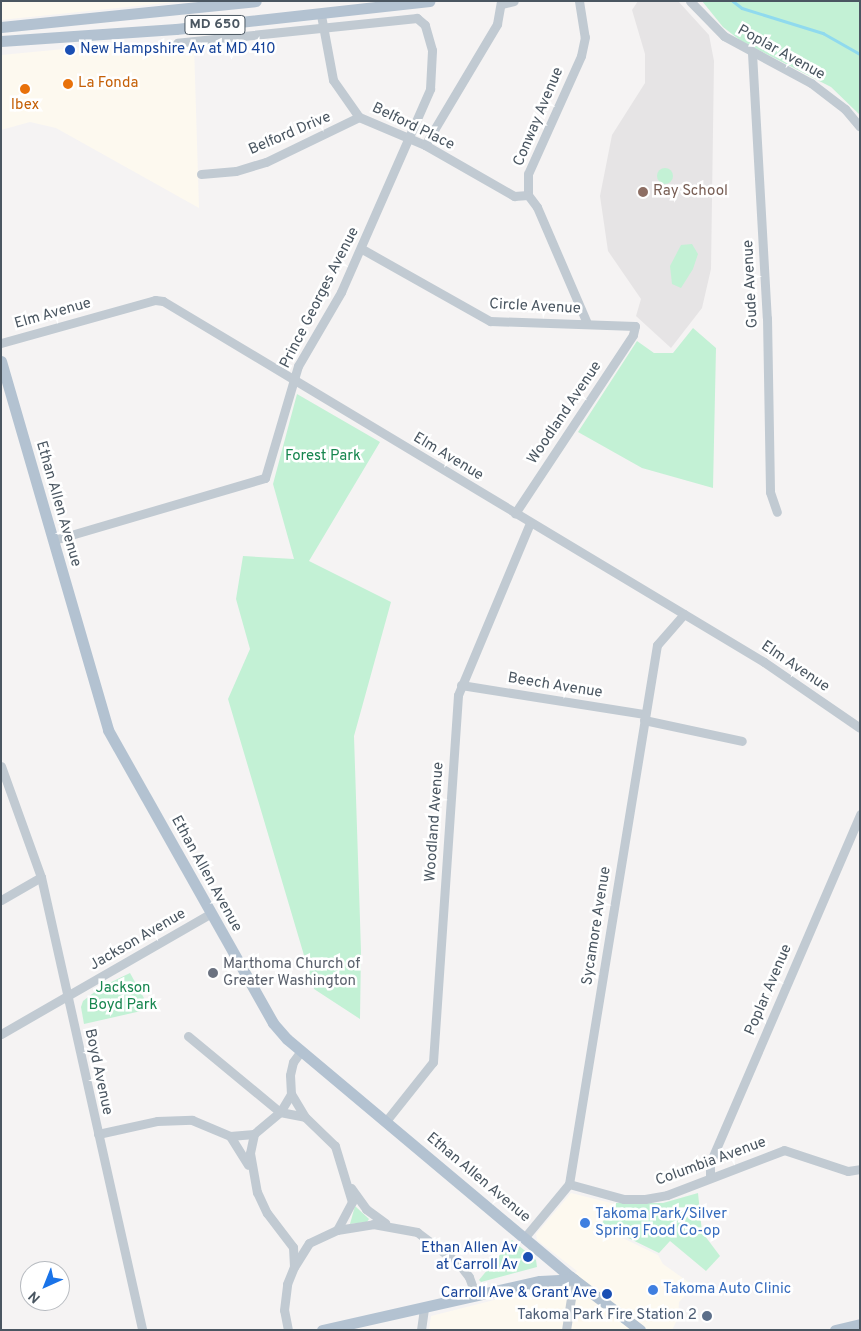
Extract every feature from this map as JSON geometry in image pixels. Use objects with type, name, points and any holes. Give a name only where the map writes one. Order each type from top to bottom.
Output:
[{"type":"main road","name":"MD 650","points":[[1,26],[256,1]]},
{"type":"main road","name":"MD 650","points":[[1,41],[321,15],[429,1]]},
{"type":"main road","name":"Ethan Allen Avenue","points":[[1,361],[108,730],[273,1023],[301,1050],[574,1279],[640,1330]]},
{"type":"main road","points":[[322,1330],[540,1281],[574,1279]]},
{"type":"main road","points":[[835,1330],[860,1324]]},
{"type":"street","points":[[425,145],[497,24],[501,2],[514,1]]},
{"type":"street","name":"Conway Avenue","points":[[528,194],[528,174],[581,56],[585,37],[579,1]]},
{"type":"street","name":"Poplar Avenue","points":[[690,1],[712,26],[752,53],[811,83],[845,109],[860,127]]},
{"type":"street","name":"Belford Place","points":[[321,15],[333,80],[359,117],[425,145],[514,196],[528,194]]},
{"type":"street","name":"Prince Georges Avenue","points":[[54,540],[264,478],[293,380],[362,249],[430,89],[432,50],[426,25],[417,18],[177,43]]},
{"type":"street","name":"Gude Avenue","points":[[752,53],[766,318],[770,492],[777,512]]},
{"type":"street","name":"Belford Drive","points":[[201,174],[236,171],[266,162],[359,117]]},
{"type":"street","points":[[528,194],[537,207],[587,323]]},
{"type":"street","name":"Circle Avenue","points":[[362,249],[482,318],[635,326]]},
{"type":"street","name":"Elm Avenue","points":[[1,343],[155,300],[163,301],[764,662],[860,728]]},
{"type":"street","name":"Woodland Avenue","points":[[515,513],[634,335],[635,326]]},
{"type":"street","name":"Woodland Avenue","points":[[386,1121],[432,1062],[461,685],[530,523]]},
{"type":"street","name":"Sycamore Avenue","points":[[569,1184],[657,645],[684,614]]},
{"type":"street","name":"Beech Avenue","points":[[461,685],[644,717],[742,741]]},
{"type":"street","name":"Boyd Avenue","points":[[1,766],[41,877],[142,1330]]},
{"type":"street","name":"Poplar Avenue","points":[[710,1178],[710,1163],[860,814]]},
{"type":"street","points":[[1,900],[41,877]]},
{"type":"street","name":"Jackson Avenue","points":[[1,1034],[210,914]]},
{"type":"street","points":[[188,1036],[277,1114],[305,1117]]},
{"type":"street","points":[[301,1050],[293,1062],[290,1075],[291,1094],[305,1117],[335,1146],[350,1186],[352,1202],[348,1215],[337,1230]]},
{"type":"street","points":[[98,1134],[157,1121],[192,1120],[230,1136],[254,1134],[277,1114],[291,1094]]},
{"type":"street","points":[[251,1171],[254,1134]]},
{"type":"street","points":[[230,1136],[251,1171],[267,1213],[293,1247],[294,1266]]},
{"type":"street","name":"Columbia Avenue","points":[[569,1184],[624,1199],[645,1200],[667,1195],[784,1150],[794,1150],[848,1171],[860,1169]]},
{"type":"street","points":[[525,1237],[569,1184]]},
{"type":"street","points":[[350,1186],[366,1209],[390,1225]]},
{"type":"street","points":[[288,1330],[284,1310],[288,1284],[294,1266],[309,1243],[337,1230],[373,1224],[390,1225],[417,1232],[437,1245],[458,1264],[468,1277],[476,1296]]},
{"type":"street","points":[[282,1231],[297,1241],[309,1243]]},
{"type":"street","points":[[566,1330],[574,1279]]},
{"type":"street","points":[[421,1330],[424,1308]]},
{"type":"shaded area","points":[[1,1],[186,1],[1,20]]},
{"type":"shaded area","points":[[638,1],[678,1],[709,35],[714,61],[711,269],[702,308],[671,348],[636,316],[641,299],[608,251],[600,196],[612,135],[645,83],[645,54],[632,10]]},
{"type":"shaded area","points":[[194,45],[199,208],[56,128],[30,122],[1,130],[1,55],[85,47]]},
{"type":"shaded area","points":[[571,1193],[615,1204],[601,1224],[606,1230],[658,1255],[663,1264],[694,1286],[679,1302],[678,1318],[672,1330],[429,1330],[431,1316],[542,1288],[563,1289],[577,1271],[537,1240],[536,1234]]},
{"type":"green space","points":[[702,1],[860,1],[860,115],[831,87],[741,41],[723,27]]},
{"type":"green space","points":[[665,168],[673,176],[665,184],[657,176]]},
{"type":"green space","points":[[692,244],[698,254],[693,269],[681,288],[672,284],[670,266],[681,245]]},
{"type":"green space","points":[[693,328],[716,348],[713,488],[642,468],[578,432],[637,341],[654,353],[673,353]]},
{"type":"green space","name":"Forest Park","points":[[297,394],[380,442],[309,561],[391,602],[354,736],[361,951],[360,1019],[314,989],[228,699],[250,649],[236,599],[243,556],[294,559],[273,484]]},
{"type":"green space","name":"Jackson Boyd Park","points":[[130,973],[150,1009],[84,1024],[81,1007],[83,1001],[101,987]]},
{"type":"green space","points":[[698,1193],[702,1232],[720,1256],[706,1271],[670,1241],[659,1253],[608,1228],[597,1230],[616,1203],[663,1203]]},
{"type":"green space","points":[[355,1206],[369,1219],[367,1222],[350,1224]]},
{"type":"green space","points":[[512,1240],[536,1260],[537,1267],[481,1282],[479,1280]]},
{"type":"waterway","points":[[733,1],[742,8],[823,33],[860,54]]},
{"type":"place","name":"New Hampshire Av at MD 410","points":[[70,50]]},
{"type":"place","name":"La Fonda","points":[[68,84]]},
{"type":"place","name":"Ibex","points":[[25,89]]},
{"type":"place","name":"Ray School","points":[[643,192]]},
{"type":"place","name":"Marthoma Church of Greater Washington","points":[[213,973]]},
{"type":"place","name":"Takoma Park/Silver Spring Food Co-op","points":[[585,1223]]},
{"type":"place","name":"Ethan Allen Av at Carroll Av","points":[[528,1257]]},
{"type":"place","name":"Takoma Auto Clinic","points":[[653,1290]]},
{"type":"place","name":"Carroll Ave & Grant Ave","points":[[607,1294]]},
{"type":"place","name":"Takoma Park Fire Station 2","points":[[707,1316]]}]
